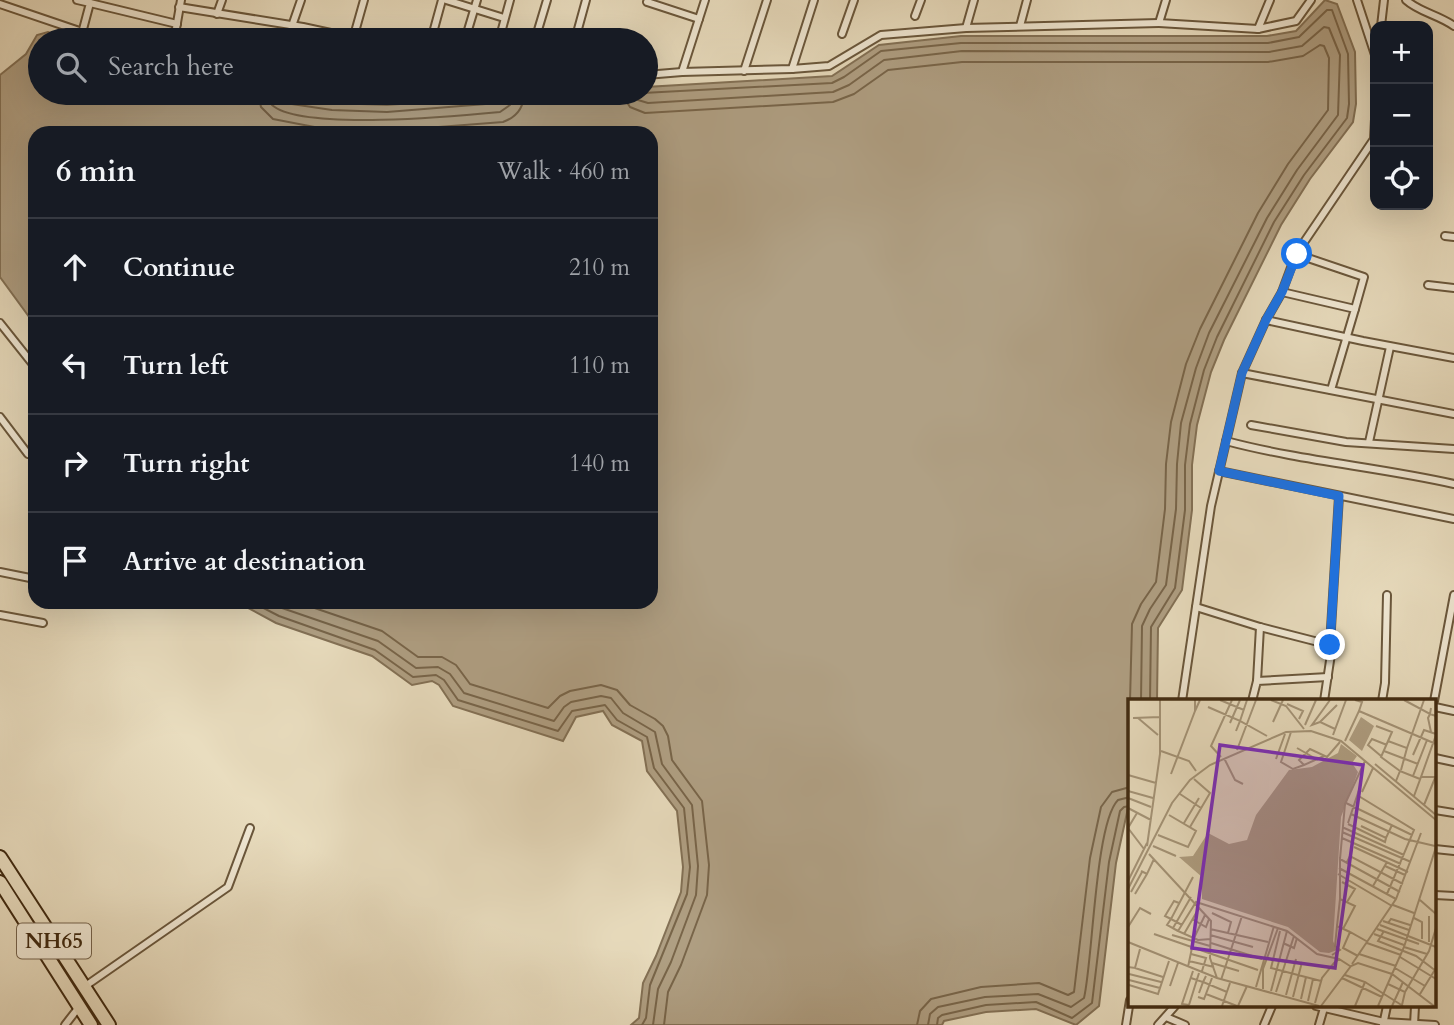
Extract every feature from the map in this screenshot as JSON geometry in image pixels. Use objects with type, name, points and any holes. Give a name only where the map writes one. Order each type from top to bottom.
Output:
[{"type":"highway","name":"NH65","points":[[0,857],[109,1025]]},
{"type":"highway","name":"NH65","points":[[0,882],[6,902],[91,1025]]},
{"type":"street","points":[[77,0],[177,24]]},
{"type":"street","points":[[216,14],[222,0]]},
{"type":"street","points":[[292,26],[301,0]]},
{"type":"street","points":[[356,28],[364,0]]},
{"type":"street","points":[[435,28],[444,0],[504,18]]},
{"type":"street","points":[[469,28],[477,0]]},
{"type":"street","points":[[502,28],[510,0]]},
{"type":"street","points":[[539,28],[547,0]]},
{"type":"street","points":[[578,28],[586,0]]},
{"type":"street","points":[[639,0],[699,19]]},
{"type":"street","points":[[682,72],[705,0]]},
{"type":"street","points":[[744,71],[767,0]]},
{"type":"street","points":[[792,69],[814,0]]},
{"type":"street","points":[[842,34],[854,0]]},
{"type":"street","points":[[915,16],[921,0]]},
{"type":"street","points":[[965,28],[974,0]]},
{"type":"street","points":[[1020,26],[1027,0]]},
{"type":"street","points":[[1158,23],[1166,0]]},
{"type":"street","points":[[1258,29],[1270,0]]},
{"type":"street","points":[[658,74],[830,65],[881,35],[965,28],[1158,23],[1258,29],[1296,21],[1311,0]]},
{"type":"street","points":[[1357,0],[1370,40]]},
{"type":"street","points":[[1382,21],[1384,0]]},
{"type":"street","points":[[1406,0],[1416,8],[1432,13],[1454,26]]},
{"type":"street","points":[[83,28],[90,3]]},
{"type":"street","points":[[0,4],[68,28]]},
{"type":"street","points":[[176,28],[180,4],[216,14],[302,28]]},
{"type":"street","points":[[1182,699],[1211,506],[1242,373],[1282,292],[1297,254],[1370,145]]},
{"type":"street","points":[[1445,236],[1454,237]]},
{"type":"street","points":[[1297,254],[1364,277],[1331,390]]},
{"type":"street","points":[[1428,285],[1454,288]]},
{"type":"street","points":[[1282,292],[1355,309]]},
{"type":"street","points":[[1266,320],[1454,358]]},
{"type":"street","points":[[0,337],[2,325]]},
{"type":"street","points":[[2,325],[28,358]]},
{"type":"street","points":[[1369,442],[1390,346]]},
{"type":"street","points":[[1242,373],[1454,414]]},
{"type":"street","points":[[0,417],[28,454]]},
{"type":"street","points":[[1251,425],[1346,442],[1454,449]]},
{"type":"street","points":[[1226,441],[1256,449],[1454,484]]},
{"type":"street","points":[[1219,471],[1454,519]]},
{"type":"street","points":[[1324,699],[1331,654],[1339,496]]},
{"type":"street","points":[[0,572],[28,578]]},
{"type":"street","points":[[1382,699],[1387,595]]},
{"type":"street","points":[[1434,699],[1454,595]]},
{"type":"street","points":[[1196,607],[1330,645]]},
{"type":"street","points":[[0,615],[43,623]]},
{"type":"street","points":[[1252,699],[1257,681],[1260,627]]},
{"type":"street","points":[[1257,681],[1328,677]]},
{"type":"street","points":[[1436,707],[1454,711]]},
{"type":"street","points":[[1436,758],[1454,762]]},
{"type":"street","points":[[1436,810],[1454,813]]},
{"type":"street","points":[[84,987],[228,887],[250,828]]},
{"type":"street","points":[[1436,849],[1454,852]]},
{"type":"street","points":[[1436,895],[1454,896]]},
{"type":"street","points":[[65,1025],[79,1007]]},
{"type":"street","points":[[1126,1025],[1129,1007]]},
{"type":"street","points":[[1158,1025],[1174,1007]]},
{"type":"street","points":[[1264,1025],[1272,1007]]},
{"type":"street","points":[[1320,1007],[1383,1023],[1435,1025]]},
{"type":"street","points":[[1319,1025],[1324,1008]]},
{"type":"street","points":[[1166,1017],[1185,1025]]},
{"type":"water","points":[[1325,0],[1337,4],[1355,52],[1356,104],[1353,122],[1310,179],[1281,225],[1211,372],[1197,425],[1192,465],[1192,510],[1182,590],[1158,628],[1157,699],[1128,699],[1128,808],[1116,863],[1099,1006],[1076,1025],[1036,1009],[986,1012],[944,1021],[942,1025],[631,1025],[639,1018],[643,983],[681,892],[683,867],[677,811],[647,771],[642,741],[612,725],[603,711],[576,717],[563,741],[453,706],[439,685],[432,681],[412,685],[372,656],[276,623],[250,609],[658,609],[658,126],[28,126],[28,315],[0,277],[0,75],[28,51],[28,105],[658,105],[658,86],[832,76],[879,45],[961,36],[1267,36],[1296,31]]},
{"type":"route","points":[[1297,254],[1282,292],[1242,373],[1219,471],[1339,496],[1330,645]]}]
